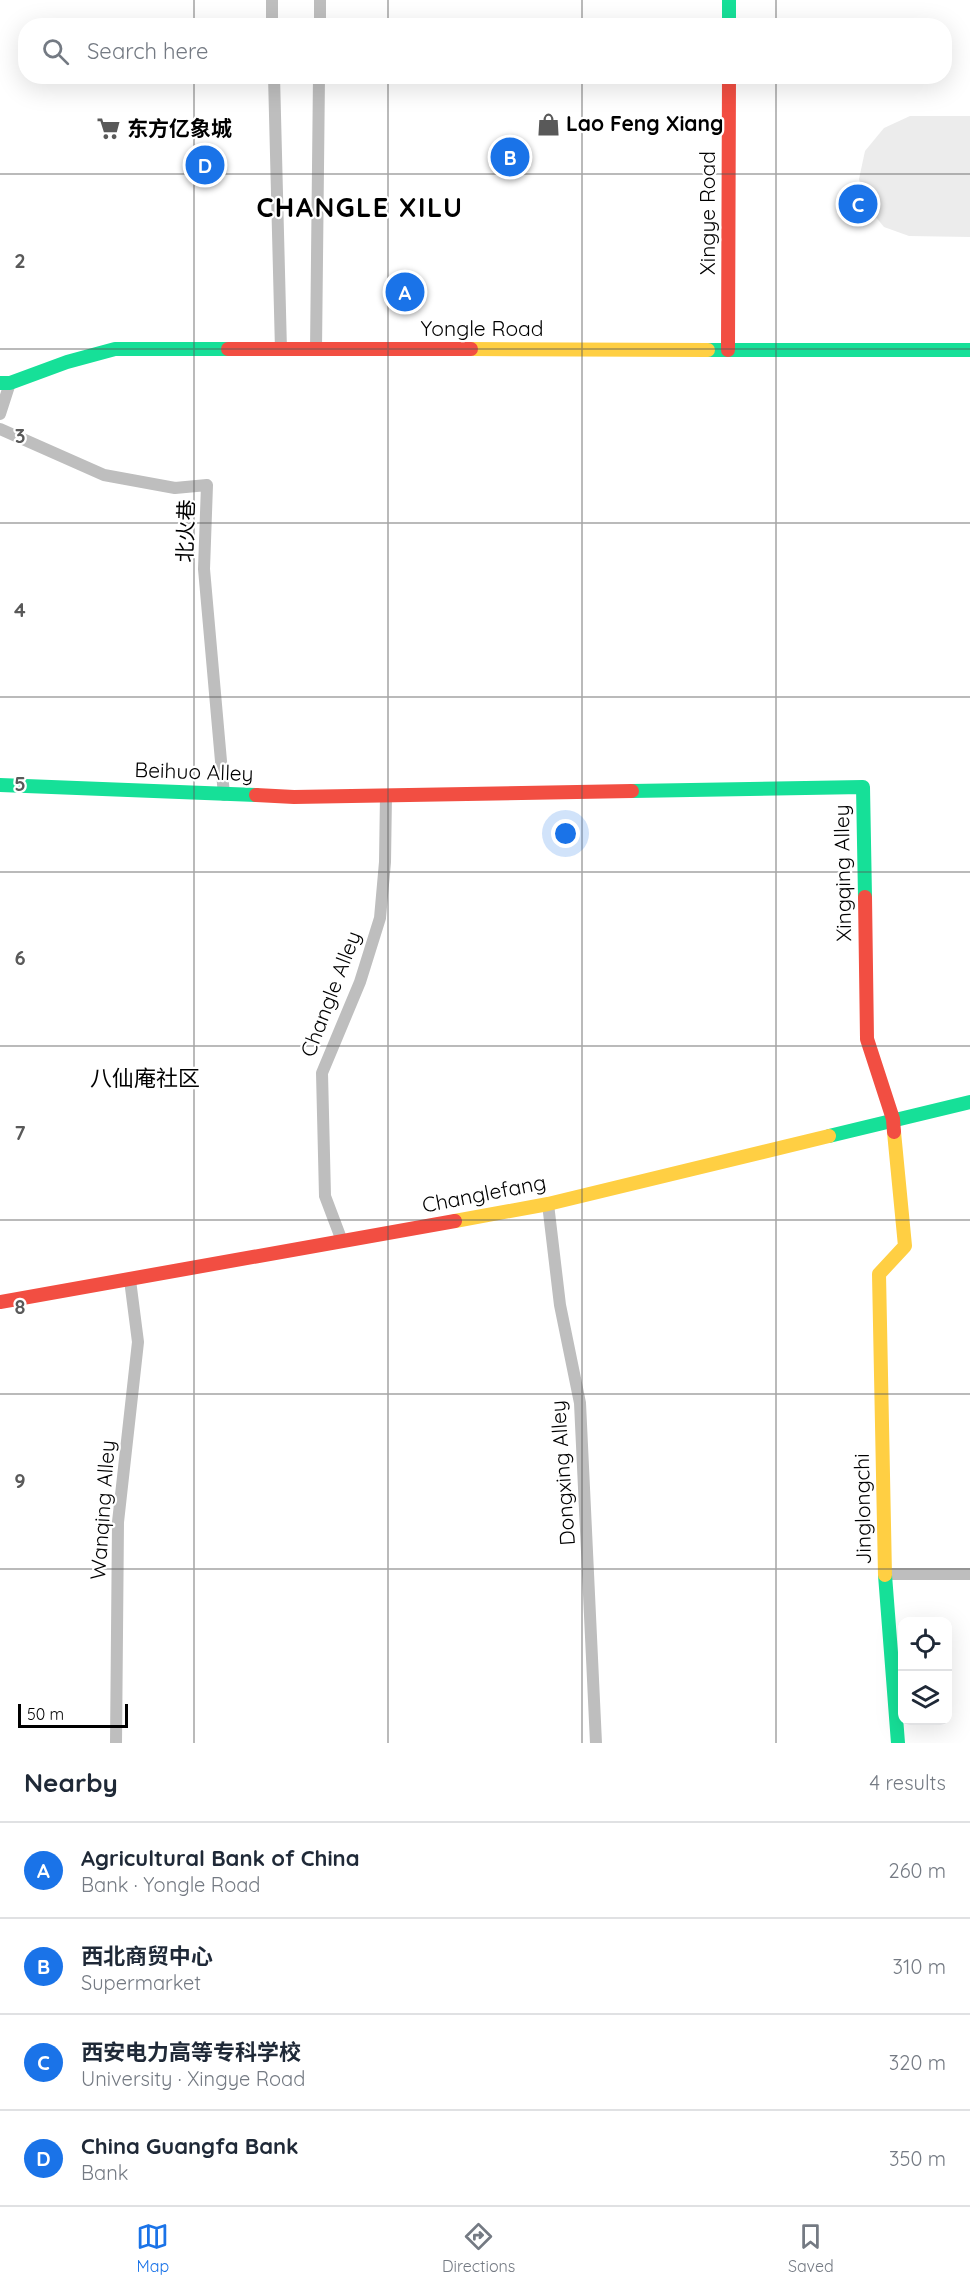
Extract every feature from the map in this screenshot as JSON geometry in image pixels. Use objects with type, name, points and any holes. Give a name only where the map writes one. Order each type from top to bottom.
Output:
[{"type":"street","points":[[272,0],[272,18]]},
{"type":"street","points":[[320,0],[320,18]]},
{"type":"street","points":[[729,0],[729,18]]},
{"type":"street","points":[[274,84],[281,350]]},
{"type":"street","points":[[316,350],[319,84]]},
{"type":"street","name":"Xingye Road","points":[[728,350],[729,84]]},
{"type":"street","name":"Yongle Road","points":[[5,383],[115,349],[970,350]]},
{"type":"street","points":[[0,414],[5,383]]},
{"type":"street","name":"北火巷","points":[[0,429],[104,475],[175,488],[207,485],[204,568],[224,795]]},
{"type":"street","name":"Beihuo Alley","points":[[0,785],[224,795],[386,795]]},
{"type":"street","name":"Xingqing Alley","points":[[386,795],[863,788],[867,1039],[893,1119],[905,1246],[879,1274]]},
{"type":"street","name":"Changle Alley","points":[[342,1242],[325,1196],[322,1073],[360,981],[380,918],[385,862],[386,795]]},
{"type":"street","name":"Changlefang","points":[[0,1302],[548,1204],[970,1102]]},
{"type":"street","name":"Dongxing Alley","points":[[548,1204],[560,1305],[580,1403],[596,1743]]},
{"type":"street","name":"Jinglongchi","points":[[879,1274],[885,1574],[898,1743]]},
{"type":"street","name":"Wanqing Alley","points":[[116,1743],[118,1522],[138,1342],[130,1280]]},
{"type":"street","points":[[885,1574],[970,1574]]},
{"type":"shaded area","points":[[910,116],[970,116],[970,237],[909,236],[884,227],[866,205],[859,179],[865,151],[884,128]]},
{"type":"traffic: fast","points":[[729,0],[729,18]]},
{"type":"traffic: fast","points":[[0,383],[10,383],[67,362],[115,349],[228,349]]},
{"type":"traffic: fast","points":[[708,350],[970,350]]},
{"type":"traffic: fast","points":[[0,785],[256,795]]},
{"type":"traffic: fast","points":[[632,791],[863,787],[865,897]]},
{"type":"traffic: fast","points":[[829,1136],[970,1102]]},
{"type":"traffic: fast","points":[[885,1575],[898,1743]]},
{"type":"traffic: slow","points":[[471,349],[708,350]]},
{"type":"traffic: slow","points":[[885,1575],[879,1274],[905,1246],[894,1132]]},
{"type":"traffic: slow","points":[[455,1221],[548,1204],[829,1136]]},
{"type":"traffic: jam","points":[[728,350],[729,84]]},
{"type":"traffic: jam","points":[[228,349],[471,349]]},
{"type":"traffic: jam","points":[[256,795],[294,797],[632,791]]},
{"type":"traffic: jam","points":[[865,897],[867,1039],[893,1119],[894,1132]]},
{"type":"traffic: jam","points":[[0,1302],[455,1221]]},
{"type":"place","name":"Lao Feng Xiang","points":[[548,124]]},
{"type":"place","name":"东方亿象城","points":[[109,129]]},
{"type":"place","name":"西北商贸中心","points":[[510,157]]},
{"type":"place","name":"China Guangfa Bank","points":[[205,165]]},
{"type":"place","name":"西安电力高等专科学校","points":[[858,204]]},
{"type":"place","name":"Agricultural Bank of China","points":[[405,292]]},
{"type":"district","name":"CHANGLE XILU","points":[[360,208]]},
{"type":"district","name":"八仙庵社区","points":[[145,1078]]}]
